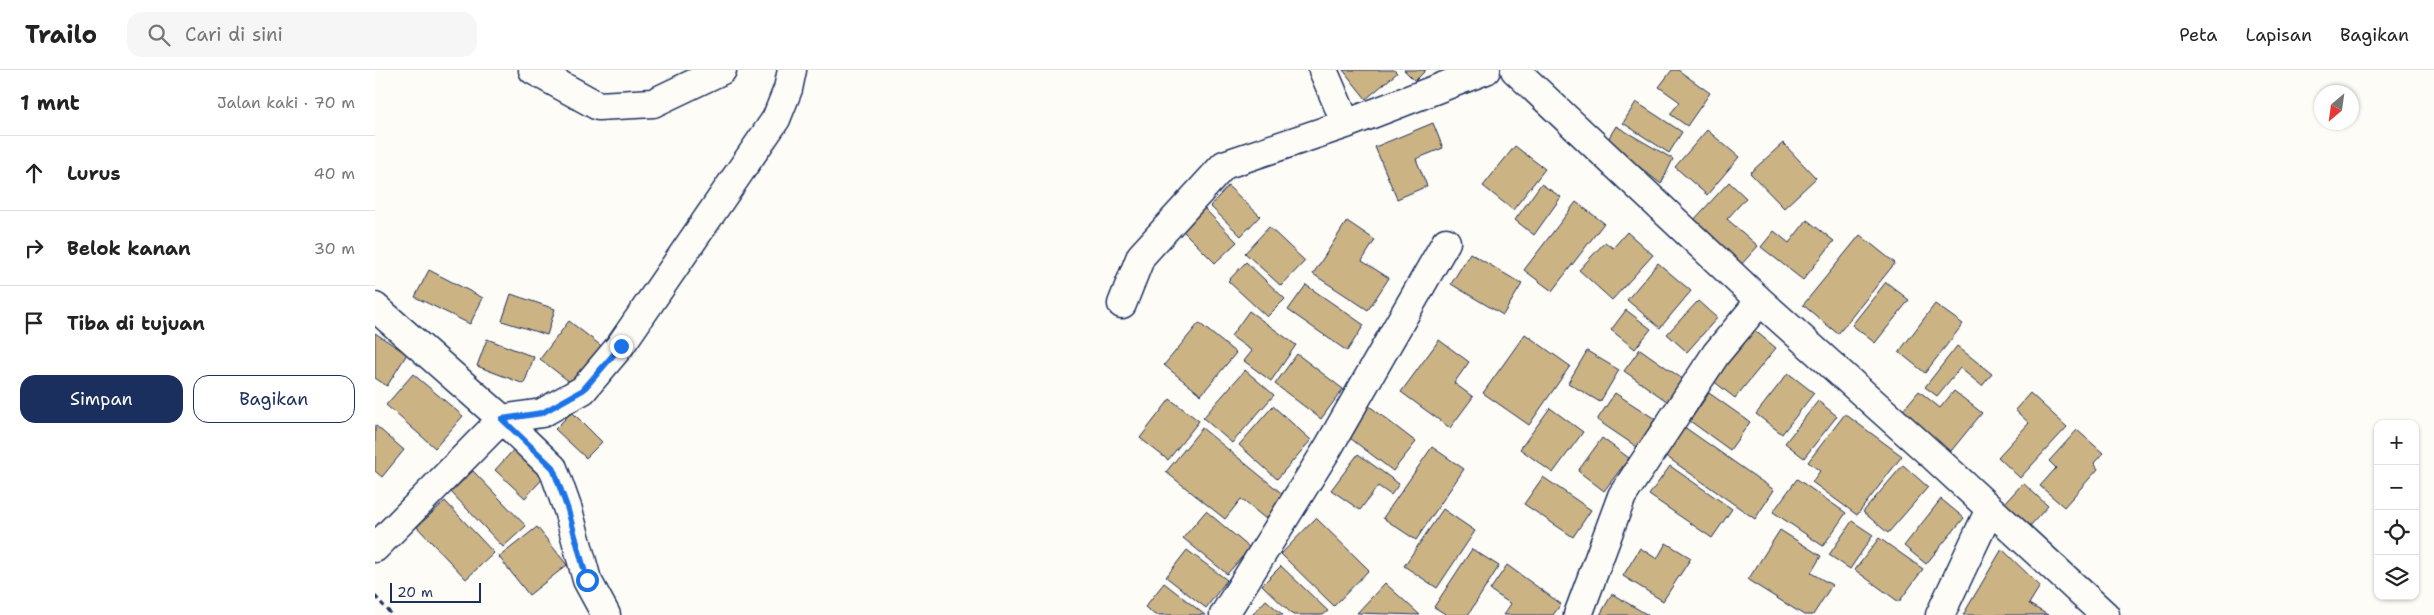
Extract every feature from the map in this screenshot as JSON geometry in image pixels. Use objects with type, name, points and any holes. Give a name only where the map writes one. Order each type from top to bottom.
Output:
[{"type":"street","points":[[533,70],[598,106],[653,103],[722,70]]},
{"type":"street","points":[[375,548],[502,419],[542,413],[583,390],[621,346],[776,120],[788,89],[792,70]]},
{"type":"street","points":[[1323,70],[1346,124]]},
{"type":"street","points":[[1122,304],[1141,256],[1224,165],[1346,124],[1486,70]]},
{"type":"street","points":[[1515,70],[1760,301],[2105,615]]},
{"type":"street","points":[[1224,615],[1327,448],[1447,242]]},
{"type":"street","points":[[1578,615],[1623,496],[1716,354],[1760,301]]},
{"type":"street","points":[[375,307],[502,419],[553,468],[568,510],[587,580],[606,615]]},
{"type":"street","points":[[1940,615],[1990,509]]},
{"type":"path","points":[[375,596],[392,615]]},
{"type":"building","points":[[1343,70],[1394,70],[1397,73],[1366,99]]},
{"type":"building","points":[[1404,70],[1426,70],[1415,81]]},
{"type":"building","points":[[1672,70],[1678,70],[1710,93],[1687,126],[1670,114],[1680,102],[1659,87]]},
{"type":"building","points":[[1636,102],[1682,132],[1669,153],[1623,123]]},
{"type":"building","points":[[1433,123],[1443,148],[1416,159],[1427,186],[1397,199],[1375,147]]},
{"type":"building","points":[[1616,126],[1673,159],[1661,184],[1607,141]]},
{"type":"building","points":[[1707,130],[1739,157],[1707,195],[1675,167]]},
{"type":"building","points":[[1783,143],[1816,178],[1784,208],[1750,173]]},
{"type":"building","points":[[1515,146],[1545,169],[1513,210],[1483,186]]},
{"type":"building","points":[[1729,182],[1746,198],[1727,219],[1758,246],[1739,267],[1691,223]]},
{"type":"building","points":[[1541,184],[1561,197],[1534,235],[1515,220]]},
{"type":"building","points":[[1228,186],[1260,216],[1241,236],[1210,206]]},
{"type":"building","points":[[1576,202],[1604,223],[1552,291],[1524,270]]},
{"type":"building","points":[[1202,206],[1237,242],[1215,263],[1180,228]]},
{"type":"building","points":[[1807,220],[1834,241],[1803,280],[1761,247],[1774,231],[1789,243]]},
{"type":"building","points":[[1347,221],[1375,240],[1362,261],[1389,278],[1368,310],[1313,274]]},
{"type":"building","points":[[1269,227],[1305,261],[1281,286],[1245,253]]},
{"type":"building","points":[[1627,232],[1653,255],[1612,300],[1579,270],[1605,242],[1613,248]]},
{"type":"building","points":[[1860,235],[1895,263],[1838,334],[1803,305]]},
{"type":"building","points":[[1470,253],[1522,284],[1503,315],[1451,284]]},
{"type":"building","points":[[1246,262],[1285,299],[1267,317],[1228,281]]},
{"type":"building","points":[[1658,263],[1691,291],[1660,328],[1627,300]]},
{"type":"building","points":[[429,270],[483,298],[470,324],[415,297]]},
{"type":"building","points":[[1886,282],[1909,300],[1875,343],[1852,325]]},
{"type":"building","points":[[1306,285],[1364,325],[1347,351],[1288,310]]},
{"type":"building","points":[[511,294],[555,309],[547,335],[502,321]]},
{"type":"building","points":[[1698,301],[1717,318],[1687,352],[1667,334]]},
{"type":"building","points":[[1935,304],[1963,324],[1925,373],[1899,352]]},
{"type":"building","points":[[1626,310],[1651,329],[1635,349],[1611,330]]},
{"type":"building","points":[[1249,311],[1296,345],[1271,381],[1244,361],[1252,351],[1231,336]]},
{"type":"building","points":[[569,321],[604,348],[575,386],[540,359]]},
{"type":"building","points":[[1199,323],[1236,353],[1201,395],[1164,365]]},
{"type":"building","points":[[1753,329],[1776,348],[1735,398],[1712,380]]},
{"type":"building","points":[[375,333],[407,354],[387,386],[375,378]]},
{"type":"building","points":[[1525,334],[1570,366],[1529,425],[1483,393]]},
{"type":"building","points":[[487,339],[534,357],[524,384],[477,366]]},
{"type":"building","points":[[1439,340],[1469,362],[1454,383],[1473,397],[1450,428],[1401,392]]},
{"type":"building","points":[[1957,346],[1992,374],[1982,386],[1960,368],[1937,396],[1925,387]]},
{"type":"building","points":[[1640,349],[1684,380],[1668,402],[1624,371]]},
{"type":"building","points":[[1587,351],[1619,370],[1600,402],[1568,383]]},
{"type":"building","points":[[1297,354],[1343,389],[1321,419],[1275,384]]},
{"type":"building","points":[[1245,370],[1274,395],[1232,443],[1203,418]]},
{"type":"building","points":[[1788,373],[1814,393],[1782,434],[1756,414]]},
{"type":"building","points":[[413,374],[463,416],[435,448],[386,405]]},
{"type":"building","points":[[1919,391],[1940,408],[1954,391],[1982,413],[1947,456],[1898,416]]},
{"type":"building","points":[[1615,393],[1655,419],[1637,447],[1597,420]]},
{"type":"building","points":[[1709,393],[1750,422],[1730,450],[1690,421]]},
{"type":"building","points":[[2030,393],[2067,427],[2020,478],[1998,457],[2029,423],[2015,410]]},
{"type":"building","points":[[1170,399],[1199,421],[1168,460],[1140,438]]},
{"type":"building","points":[[1818,401],[1837,416],[1804,458],[1785,443]]},
{"type":"building","points":[[1368,405],[1416,442],[1393,471],[1346,435]]},
{"type":"building","points":[[1273,406],[1311,440],[1277,479],[1239,445]]},
{"type":"building","points":[[1550,408],[1583,432],[1553,473],[1520,449]]},
{"type":"building","points":[[572,412],[602,442],[586,458],[555,429]]},
{"type":"building","points":[[1845,414],[1902,456],[1857,515],[1812,482],[1820,471],[1808,462]]},
{"type":"building","points":[[1680,424],[1774,490],[1755,519],[1660,452]]},
{"type":"building","points":[[375,425],[404,450],[382,477],[375,471]]},
{"type":"building","points":[[1202,428],[1285,496],[1266,519],[1241,499],[1225,519],[1166,472]]},
{"type":"building","points":[[2077,430],[2103,453],[2094,463],[2098,469],[2064,507],[2040,486],[2056,468],[2049,461]]},
{"type":"building","points":[[1602,438],[1629,458],[1604,491],[1578,471]]},
{"type":"building","points":[[517,446],[547,474],[525,498],[495,470]]},
{"type":"building","points":[[1432,447],[1464,469],[1416,540],[1383,518]]},
{"type":"building","points":[[1358,454],[1399,484],[1391,495],[1378,486],[1360,510],[1331,490]]},
{"type":"building","points":[[1903,465],[1928,487],[1888,533],[1863,512]]},
{"type":"building","points":[[1670,466],[1732,509],[1712,538],[1649,495]]},
{"type":"building","points":[[473,471],[526,526],[503,547],[451,492]]},
{"type":"building","points":[[1543,477],[1591,510],[1573,537],[1524,504]]},
{"type":"building","points":[[1797,479],[1846,513],[1823,546],[1773,512]]},
{"type":"building","points":[[2023,483],[2048,506],[2029,527],[2004,504]]},
{"type":"building","points":[[1941,499],[1964,518],[1926,564],[1904,546]]},
{"type":"building","points":[[445,501],[494,553],[466,579],[417,527]]},
{"type":"building","points":[[1443,509],[1475,531],[1437,588],[1404,566]]},
{"type":"building","points":[[1206,511],[1250,548],[1227,574],[1183,538]]},
{"type":"building","points":[[1316,518],[1369,570],[1334,606],[1281,554]]},
{"type":"building","points":[[1852,521],[1873,535],[1850,569],[1829,555]]},
{"type":"building","points":[[537,527],[567,565],[529,595],[499,557]]},
{"type":"building","points":[[1780,530],[1821,556],[1811,573],[1832,585],[1813,615],[1804,615],[1748,580]]},
{"type":"building","points":[[1879,538],[1923,569],[1899,602],[1855,570]]},
{"type":"building","points":[[1666,543],[1691,558],[1663,601],[1623,576],[1640,548],[1657,559]]},
{"type":"building","points":[[1472,549],[1499,566],[1468,615],[1447,615],[1434,607]]},
{"type":"building","points":[[2002,549],[2040,586],[2029,604],[2048,615],[1963,615]]},
{"type":"building","points":[[1187,550],[1227,580],[1206,608],[1166,577]]},
{"type":"building","points":[[1507,565],[1561,604],[1553,615],[1503,615],[1511,604],[1490,590]]},
{"type":"building","points":[[1281,566],[1328,611],[1323,615],[1293,615],[1262,585]]},
{"type":"building","points":[[1164,583],[1205,615],[1155,615],[1145,607]]},
{"type":"building","points":[[1385,583],[1420,615],[1357,613]]},
{"type":"building","points":[[1612,594],[1648,615],[1600,615]]},
{"type":"building","points":[[1266,600],[1283,615],[1252,615]]},
{"type":"route","points":[[587,580],[568,510],[553,468],[502,419],[542,413],[583,390],[621,346]]}]
